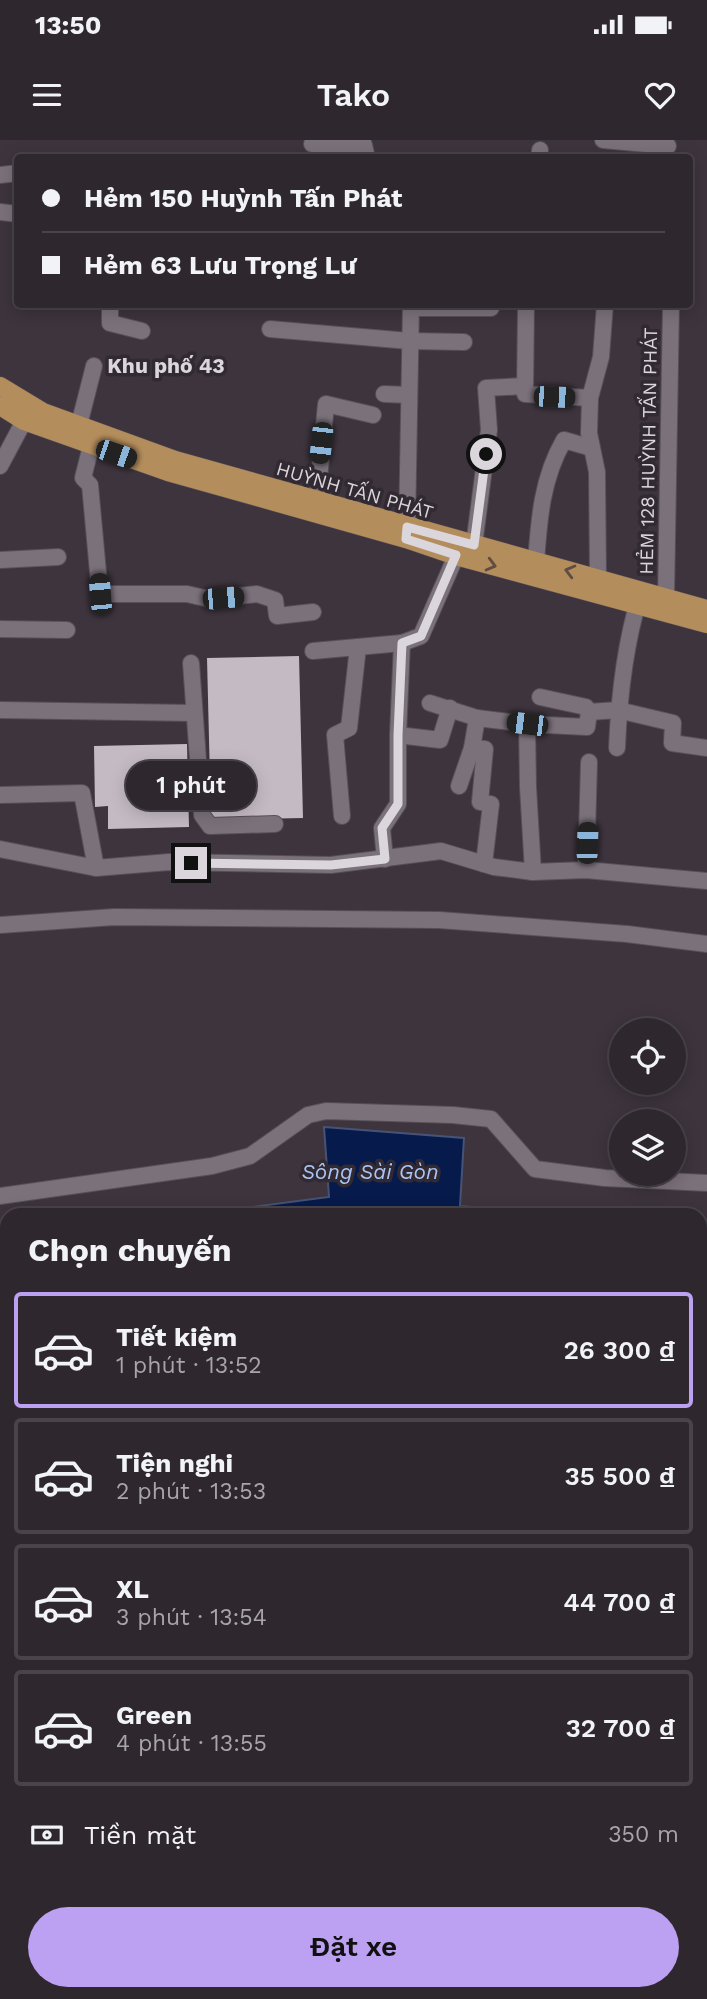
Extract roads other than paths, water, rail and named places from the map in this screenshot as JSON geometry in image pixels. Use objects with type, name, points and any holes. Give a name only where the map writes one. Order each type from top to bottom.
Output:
[{"type":"main road","name":"HUỲNH TẤN PHÁT","points":[[0,386],[29,414]]},
{"type":"main road","name":"HUỲNH TẤN PHÁT","points":[[0,406],[29,414],[168,472],[407,533],[474,545],[598,578],[630,595],[707,624]]},
{"type":"main road","name":"HUỲNH TẤN PHÁT","points":[[81,437],[175,460],[317,501],[407,533],[456,555],[630,595],[666,598],[707,609]]},
{"type":"street","points":[[603,140],[668,148]]},
{"type":"street","points":[[312,144],[364,145],[366,154]]},
{"type":"street","points":[[110,308],[107,331],[142,331]]},
{"type":"street","points":[[407,533],[411,308]]},
{"type":"street","points":[[526,308],[525,394],[590,398]]},
{"type":"street","points":[[598,578],[597,472],[589,433],[590,398],[601,357],[605,308]]},
{"type":"street","name":"HẺM 128 HUỲNH TẤN PHÁT","points":[[666,598],[671,308]]},
{"type":"street","points":[[270,329],[409,341],[464,342]]},
{"type":"street","points":[[94,366],[81,437],[83,478],[90,485],[100,594],[187,594],[209,599],[257,594],[275,600],[276,616],[313,612]]},
{"type":"street","points":[[474,545],[489,430],[486,388],[525,386]]},
{"type":"street","points":[[384,394],[408,395]]},
{"type":"street","points":[[317,501],[326,404],[373,415]]},
{"type":"street","points":[[0,466],[29,414]]},
{"type":"street","points":[[536,562],[542,495],[556,455],[564,440],[592,448]]},
{"type":"street","points":[[313,650],[402,643],[421,636],[456,555]]},
{"type":"street","points":[[0,560],[58,557]]},
{"type":"street","points":[[617,748],[618,710],[626,654],[630,595]]},
{"type":"street","points":[[0,629],[67,630]]},
{"type":"street","points":[[385,859],[382,828],[398,804],[402,643]]},
{"type":"street","points":[[342,816],[335,735],[349,728],[358,647]]},
{"type":"street","points":[[191,663],[202,816],[205,822],[210,825],[275,824]]},
{"type":"street","points":[[430,703],[477,718],[587,727],[589,712],[586,707],[540,697]]},
{"type":"street","points":[[398,735],[440,740],[450,708]]},
{"type":"street","points":[[0,710],[193,713]]},
{"type":"street","points":[[589,712],[618,710],[673,723],[672,743],[707,748]]},
{"type":"street","points":[[459,786],[472,748],[477,718]]},
{"type":"street","points":[[527,724],[533,872]]},
{"type":"street","points":[[472,748],[485,749],[480,802],[491,804],[484,864]]},
{"type":"street","points":[[586,870],[589,762]]},
{"type":"street","points":[[0,795],[82,793],[96,868]]},
{"type":"street","points":[[0,849],[96,868],[169,862],[331,865],[441,851],[484,864],[533,872],[586,870],[707,881]]},
{"type":"street","points":[[0,925],[114,917],[439,920],[627,934],[707,944]]},
{"type":"street","points":[[0,1196],[212,1166],[250,1156],[308,1115],[326,1111],[453,1115],[492,1119],[535,1169],[605,1178],[707,1183]]},
{"type":"water","name":"Sông Sài Gòn","points":[[324,1127],[464,1138],[460,1206],[485,1208],[245,1208],[329,1197]]},
{"type":"district","name":"Khu phố 43","points":[[166,366]]}]
